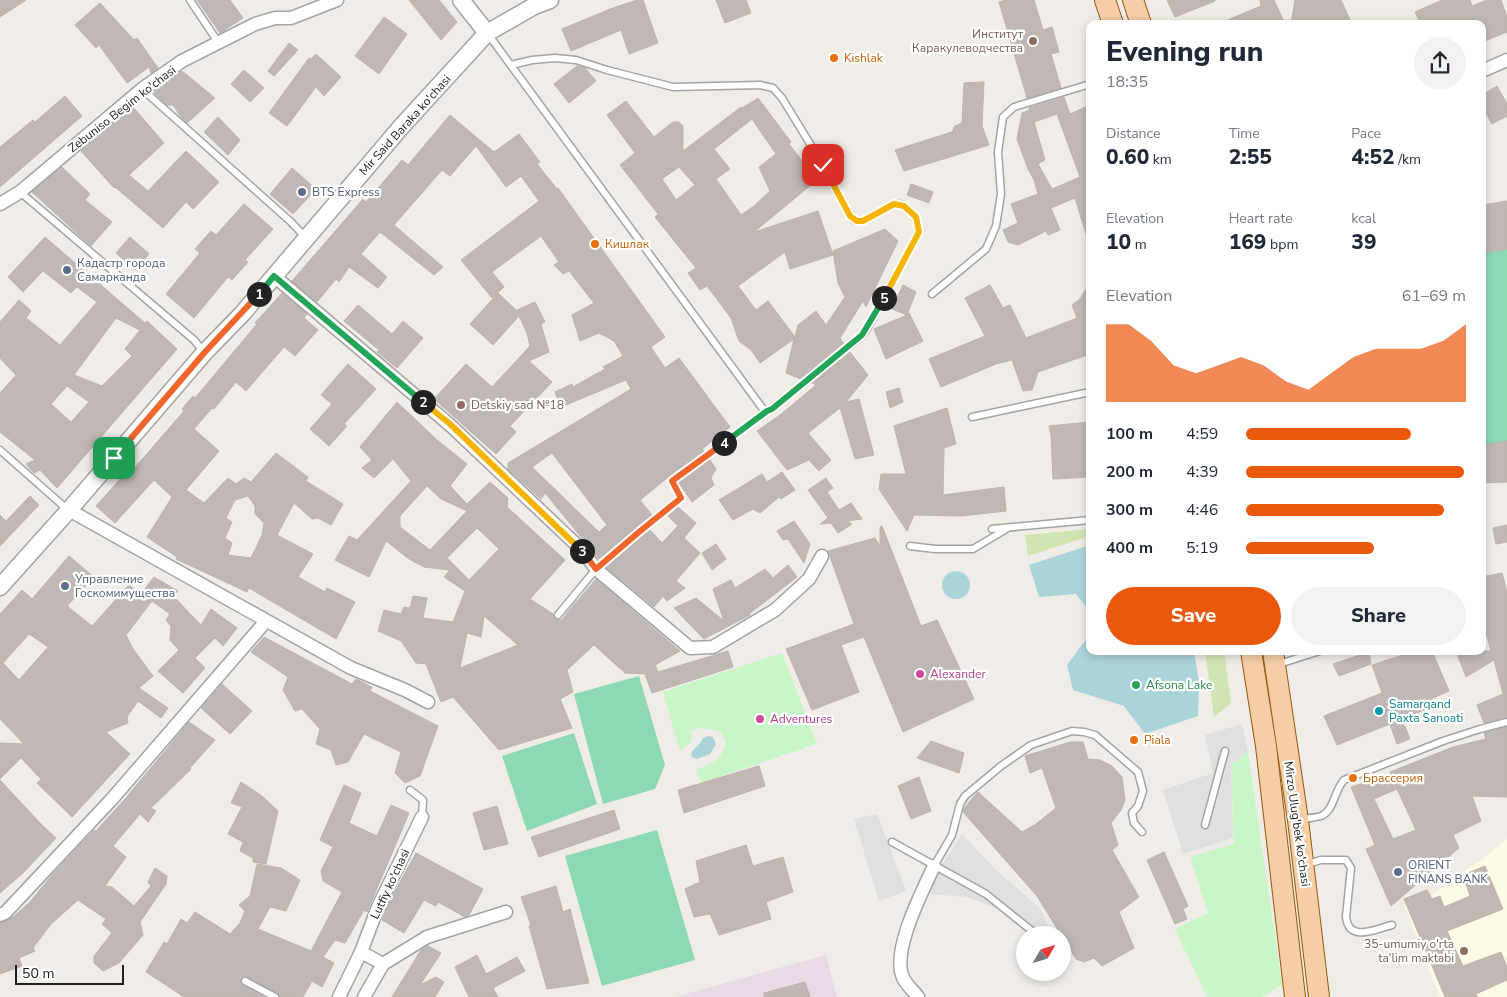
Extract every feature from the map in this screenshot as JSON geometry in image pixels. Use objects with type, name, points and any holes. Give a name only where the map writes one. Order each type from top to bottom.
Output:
[{"type":"main road","points":[[1105,0],[1112,20]]},
{"type":"main road","points":[[1133,0],[1140,20]]},
{"type":"main road","name":"Mirzo Ulug'bek ko'chasi","points":[[1252,655],[1266,746],[1295,997]]},
{"type":"main road","name":"Mirzo Ulug'bek ko'chasi","points":[[1274,658],[1298,820],[1319,997]]},
{"type":"street","name":"Zebuniso Begim ko'chasi","points":[[0,204],[20,192],[142,89],[182,61],[255,24],[275,18],[291,18],[337,0]]},
{"type":"street","points":[[461,0],[487,33]]},
{"type":"street","name":"Mir Said Baraka ko'chasi","points":[[0,587],[205,352],[274,276],[401,127],[487,33],[534,6],[550,0]]},
{"type":"street","points":[[1486,69],[1507,60]]},
{"type":"street","points":[[274,276],[450,424],[581,549],[596,569],[690,648],[713,647],[775,610],[809,578],[822,556]]},
{"type":"street","points":[[69,510],[351,668],[405,690],[428,702]]},
{"type":"street","points":[[0,915],[5,913],[112,799],[266,621]]},
{"type":"street","name":"Lutfiy ko'chasi","points":[[340,997],[361,952],[378,907],[422,818]]},
{"type":"street","points":[[918,997],[902,978],[899,966],[908,924],[934,866]]},
{"type":"street","points":[[364,997],[383,964],[427,937],[506,912]]},
{"type":"street","points":[[361,952],[383,964]]},
{"type":"lane","points":[[190,0],[218,42]]},
{"type":"lane","points":[[487,33],[757,401],[767,411]]},
{"type":"lane","points":[[511,65],[532,60],[576,60],[673,87],[760,85],[773,88],[782,98],[823,165],[850,216],[857,221],[863,221],[894,204],[904,206],[916,217],[919,232],[862,335],[772,409],[672,481],[681,498],[596,569],[558,615]]},
{"type":"lane","points":[[932,294],[986,249],[996,226],[1001,194],[998,152],[1003,117],[1014,107],[1086,85]]},
{"type":"lane","points":[[142,89],[284,215],[306,238]]},
{"type":"lane","points":[[20,192],[194,340],[205,352]]},
{"type":"lane","points":[[972,417],[1086,393]]},
{"type":"lane","points":[[0,450],[69,510]]},
{"type":"lane","points":[[992,529],[1086,520]]},
{"type":"lane","points":[[910,546],[935,549],[973,549],[1008,528]]},
{"type":"lane","points":[[1274,658],[1294,655]]},
{"type":"lane","points":[[1298,820],[1322,816],[1329,811],[1338,787],[1344,780],[1443,741],[1507,722]]},
{"type":"lane","points":[[934,866],[952,835],[960,804],[965,796],[1001,766],[1031,745],[1072,731],[1095,735],[1138,772],[1143,791],[1138,806],[1132,813],[1134,823],[1142,832]]},
{"type":"lane","points":[[1205,825],[1225,751]]},
{"type":"lane","points":[[410,790],[423,800],[422,818]]},
{"type":"lane","points":[[892,842],[986,894],[1026,926]]},
{"type":"lane","points":[[1303,864],[1321,860],[1346,860],[1351,868],[1346,917],[1350,930],[1360,933],[1392,926]]},
{"type":"lane","points":[[245,981],[275,997]]},
{"type":"shaded area","points":[[1242,724],[1248,752],[1231,765],[1233,838],[1183,854],[1163,790],[1213,773],[1205,735]]},
{"type":"shaded area","points":[[877,814],[906,891],[879,901],[854,819]]},
{"type":"shaded area","points":[[962,834],[996,870],[1040,908],[1048,926],[1026,926],[1003,911],[967,897],[930,894],[935,875]]},
{"type":"shaded area","name":"35-umumiy o'rta ta'lim maktabi","points":[[1507,839],[1507,997],[1440,997],[1404,905],[1430,896]]},
{"type":"shaded area","points":[[826,955],[837,997],[675,997]]},
{"type":"green space","points":[[1507,201],[1507,482],[1486,483],[1486,204]]},
{"type":"green space","points":[[1086,529],[1086,537],[1028,556],[1025,535]]},
{"type":"green space","points":[[782,653],[817,744],[701,783],[696,769],[716,760],[722,753],[726,742],[721,733],[716,730],[698,728],[690,732],[693,735],[690,743],[680,751],[663,692]]},
{"type":"green space","points":[[1206,655],[1225,655],[1231,703],[1214,717]]},
{"type":"green space","points":[[639,676],[665,765],[655,789],[603,804],[574,694]]},
{"type":"green space","points":[[574,733],[597,804],[527,831],[502,756]]},
{"type":"green space","points":[[1248,752],[1282,985],[1262,997],[1207,997],[1175,929],[1208,913],[1190,857],[1234,844],[1231,764]]},
{"type":"green space","points":[[657,830],[695,960],[602,986],[565,856]]},
{"type":"water","points":[[1086,546],[1086,607],[1076,594],[1039,597],[1029,565]]},
{"type":"water","points":[[956,571],[966,575],[970,585],[966,595],[956,599],[946,595],[942,585],[946,575]]},
{"type":"water","name":"Afsona Lake","points":[[1086,639],[1086,655],[1195,655],[1199,681],[1198,716],[1145,734],[1124,706],[1073,690],[1067,665]]},
{"type":"water","points":[[713,737],[716,744],[710,754],[697,759],[692,757],[691,753],[703,738]]},
{"type":"building","points":[[0,0],[26,0],[0,17]]},
{"type":"building","points":[[197,0],[230,0],[243,18],[220,33]]},
{"type":"building","points":[[409,0],[439,0],[457,22],[441,40]]},
{"type":"building","points":[[637,0],[643,0],[658,43],[629,54],[621,30],[571,51],[562,29]]},
{"type":"building","points":[[716,0],[746,0],[751,13],[725,23]]},
{"type":"building","name":"Институт Каракулеводчества","points":[[1006,0],[1034,0],[1043,30],[1052,27],[1059,52],[1051,54],[1061,88],[1027,98],[999,2]]},
{"type":"building","points":[[1167,0],[1215,0],[1215,1],[1175,17]]},
{"type":"building","points":[[1260,0],[1274,0],[1283,20],[1228,20],[1261,6]]},
{"type":"building","points":[[1295,0],[1341,0],[1350,20],[1292,20]]},
{"type":"building","points":[[1442,0],[1470,0],[1472,6],[1487,0],[1501,0],[1507,17],[1507,32],[1486,40],[1486,20],[1419,20],[1415,12]]},
{"type":"building","points":[[100,3],[134,40],[137,38],[158,68],[151,73],[149,67],[127,83],[99,45],[96,48],[75,25]]},
{"type":"building","points":[[384,17],[407,34],[379,74],[355,56]]},
{"type":"building","points":[[289,43],[298,50],[274,76],[268,71]]},
{"type":"building","points":[[316,54],[341,77],[324,96],[316,87],[287,126],[269,113],[309,58],[311,59]]},
{"type":"building","points":[[577,66],[585,68],[596,81],[569,103],[554,84]]},
{"type":"building","points":[[244,70],[264,88],[250,102],[231,84]]},
{"type":"building","points":[[182,71],[215,98],[187,123],[173,105],[167,105],[155,94],[154,90]]},
{"type":"building","points":[[984,82],[982,126],[989,145],[904,171],[895,150],[952,132],[955,126],[962,123],[964,83]]},
{"type":"building","points":[[1497,86],[1507,104],[1507,116],[1492,124],[1486,113],[1486,93]]},
{"type":"building","points":[[65,96],[82,116],[0,187],[0,147],[33,120],[35,122]]},
{"type":"building","points":[[1064,97],[1070,114],[1086,107],[1086,234],[1075,198],[1051,208],[1060,230],[1048,235],[1046,231],[1018,245],[1008,242],[1003,230],[1018,223],[1011,204],[1038,194],[1017,139],[1022,113],[1030,110],[1029,108]],"holes":[[[1057,114],[1080,177],[1052,189],[1038,164],[1045,160],[1034,122]]]},
{"type":"building","points":[[758,98],[791,142],[789,144],[817,180],[754,232],[818,211],[833,255],[790,269],[785,252],[738,286],[756,310],[768,301],[795,337],[798,325],[816,311],[826,325],[845,297],[838,283],[833,251],[885,229],[898,241],[866,307],[863,301],[840,338],[844,344],[801,379],[786,373],[794,339],[760,363],[751,350],[739,341],[731,318],[707,286],[700,290],[688,273],[696,268],[655,217],[658,214],[620,165],[635,153],[607,115],[626,101],[654,137],[673,122],[679,122],[683,126],[683,151]],"holes":[[[752,119],[776,154],[759,167],[770,191],[741,215],[716,179],[730,169],[714,149]],[[679,167],[695,185],[676,200],[662,179]]]},
{"type":"building","points":[[133,107],[164,143],[129,175],[148,191],[186,151],[219,182],[193,209],[186,202],[163,228],[114,188],[81,151]]},
{"type":"building","points":[[450,115],[494,152],[519,134],[540,162],[537,164],[558,188],[665,337],[651,347],[665,368],[679,358],[730,427],[702,449],[704,451],[640,500],[652,515],[599,559],[545,493],[541,499],[508,469],[508,463],[631,389],[626,380],[561,407],[555,392],[572,384],[573,387],[605,369],[603,367],[623,356],[614,341],[599,333],[580,341],[572,315],[594,303],[569,271],[563,274],[554,265],[559,262],[541,236],[492,272],[504,287],[492,298],[461,260],[539,201],[521,176],[506,187],[476,146],[450,176],[442,170],[394,225],[443,267],[434,275],[380,232],[361,254],[387,277],[378,288],[349,267],[339,282],[336,279],[317,302],[292,281],[363,199],[366,202],[402,160],[408,165]],"holes":[[[552,453],[607,525],[599,532],[532,467]]]},
{"type":"building","points":[[218,117],[240,140],[228,155],[204,132]]},
{"type":"building","points":[[62,167],[90,194],[85,200],[112,222],[91,246],[32,192]]},
{"type":"building","points":[[292,168],[316,189],[293,214],[270,194]]},
{"type":"building","points":[[911,184],[933,192],[929,203],[907,195]]},
{"type":"building","points":[[1507,201],[1507,249],[1486,252],[1486,204]]},
{"type":"building","points":[[244,204],[273,229],[245,260],[248,262],[232,280],[228,277],[194,318],[166,294],[200,253],[195,249],[211,231],[216,235]]},
{"type":"building","points":[[45,237],[145,323],[147,321],[177,349],[57,488],[40,470],[34,473],[26,464],[35,460],[0,432],[0,393],[16,375],[0,358],[0,322],[19,300],[31,311],[26,318],[60,345],[97,302],[77,287],[71,293],[43,271],[23,292],[8,277]],"holes":[[[116,318],[140,330],[125,349],[132,356],[102,386],[74,375]],[[67,386],[89,402],[71,422],[51,404]]]},
{"type":"building","points":[[130,237],[149,254],[135,270],[116,253]]},
{"type":"building","points":[[903,285],[916,292],[907,315],[892,309]]},
{"type":"building","points":[[990,285],[1003,308],[1010,305],[1026,338],[1077,318],[1072,305],[1080,299],[1086,289],[1086,355],[1038,372],[1032,390],[1023,391],[1012,360],[996,364],[941,387],[929,359],[985,336],[965,298]]},
{"type":"building","points":[[282,293],[307,314],[304,318],[318,330],[295,356],[284,347],[246,391],[236,382],[214,409],[212,408],[194,429],[219,451],[186,490],[204,503],[228,478],[236,484],[244,478],[251,482],[276,453],[308,477],[306,481],[343,504],[331,525],[318,518],[312,519],[294,503],[277,535],[313,554],[298,577],[325,592],[327,588],[355,602],[336,639],[249,588],[247,592],[176,559],[177,557],[147,537],[172,497],[154,480],[115,523],[96,506],[130,468],[132,471],[184,411],[182,409],[193,396],[195,398],[257,324],[255,323]],"holes":[[[248,496],[255,506],[255,514],[264,523],[262,535],[251,558],[228,555],[232,543],[225,538],[232,522],[226,518],[235,500]]]},
{"type":"building","points":[[498,293],[517,311],[535,302],[545,322],[541,324],[549,352],[529,361],[552,382],[510,426],[516,432],[496,454],[434,399],[466,364],[492,387],[530,346],[527,333],[519,316],[493,345],[470,324]]},
{"type":"building","points":[[358,305],[392,334],[403,321],[423,338],[397,368],[377,352],[379,350],[344,321]]},
{"type":"building","points":[[909,313],[923,341],[886,359],[874,329]]},
{"type":"building","points":[[850,352],[868,375],[846,402],[859,399],[874,455],[855,459],[840,408],[808,433],[831,460],[819,471],[809,460],[787,470],[757,431],[780,415],[816,385],[812,383]]},
{"type":"building","points":[[348,364],[376,389],[344,424],[347,426],[329,446],[310,429],[332,404],[321,395]]},
{"type":"building","points":[[899,388],[903,402],[890,408],[886,392]]},
{"type":"building","points":[[397,402],[437,440],[467,464],[450,486],[467,504],[490,482],[508,498],[507,507],[565,560],[530,599],[553,614],[555,619],[562,620],[596,579],[680,651],[655,665],[658,672],[728,651],[733,667],[652,693],[645,674],[625,673],[594,645],[567,670],[573,692],[560,699],[572,728],[499,750],[453,697],[441,702],[426,664],[416,663],[401,641],[378,631],[384,610],[401,614],[404,607],[410,608],[413,596],[427,598],[423,618],[453,622],[465,591],[444,577],[450,570],[424,567],[409,559],[386,541],[369,577],[335,560],[349,536],[357,540],[411,481],[393,459],[374,478],[362,468],[372,460],[360,447]],"holes":[[[427,486],[441,499],[467,511],[430,550],[400,527],[400,516]],[[477,528],[499,549],[469,580],[447,558]],[[484,616],[518,645],[460,668],[467,633],[481,637]]]},
{"type":"building","points":[[947,408],[956,444],[944,448],[943,495],[1004,487],[1006,511],[961,516],[914,515],[907,531],[879,489],[881,474],[906,474],[894,426]]},
{"type":"building","points":[[1086,422],[1086,477],[1053,479],[1049,426]]},
{"type":"building","points":[[1507,441],[1507,482],[1486,483],[1486,444]]},
{"type":"building","points":[[710,460],[716,469],[711,478],[714,485],[692,502],[678,482]]},
{"type":"building","points":[[782,472],[795,490],[781,499],[779,497],[760,513],[753,509],[733,520],[719,500],[762,474],[767,482]]},
{"type":"building","points":[[826,478],[833,488],[827,492],[839,510],[851,503],[862,519],[847,521],[852,524],[838,533],[831,523],[820,524],[828,518],[808,490]]},
{"type":"building","points":[[30,496],[39,505],[0,546],[0,515],[6,521]]},
{"type":"building","points":[[678,507],[696,523],[684,538],[700,553],[676,581],[685,588],[667,601],[663,596],[654,607],[606,567],[649,529],[662,543],[678,526],[668,516]]},
{"type":"building","points":[[794,521],[810,544],[804,563],[788,539],[783,540],[777,531]]},
{"type":"building","points":[[1507,525],[1507,542],[1496,544],[1493,528]]},
{"type":"building","points":[[882,526],[921,626],[937,620],[974,699],[903,732],[864,637],[841,645],[859,692],[812,710],[786,649],[854,624],[828,551],[875,538],[880,546],[880,527]]},
{"type":"building","points":[[716,544],[726,559],[712,570],[702,553]]},
{"type":"building","points":[[69,556],[94,577],[67,606],[92,626],[129,585],[141,594],[154,577],[178,591],[174,597],[201,625],[211,609],[237,628],[223,646],[215,638],[195,658],[205,668],[183,693],[158,671],[179,650],[170,640],[171,626],[166,620],[170,614],[152,601],[126,635],[133,649],[153,676],[139,688],[168,708],[161,718],[138,701],[127,717],[128,723],[106,732],[130,754],[72,817],[37,783],[41,779],[21,758],[0,779],[0,743],[24,744],[0,719],[0,614],[22,590],[32,599]],"holes":[[[29,634],[48,647],[19,680],[3,663]]]},
{"type":"building","points":[[788,565],[797,577],[750,615],[704,639],[674,608],[696,598],[724,621],[713,589],[731,580],[735,588],[765,569],[773,578]]},
{"type":"building","points":[[1502,573],[1507,592],[1507,717],[1484,723],[1477,705],[1503,694],[1494,660],[1466,677],[1458,655],[1486,655],[1486,651],[1491,651],[1486,633],[1486,576]]},
{"type":"building","points":[[264,637],[352,684],[356,679],[372,687],[370,691],[438,726],[420,776],[405,783],[395,773],[401,752],[364,734],[348,762],[336,765],[331,750],[316,744],[320,729],[302,709],[295,711],[283,690],[288,677],[251,652]]},
{"type":"building","points":[[1360,655],[1370,655],[1371,664],[1339,676],[1333,664]]},
{"type":"building","points":[[1403,655],[1434,655],[1449,691],[1431,699],[1434,706],[1402,719],[1410,739],[1397,744],[1390,724],[1337,745],[1324,716],[1382,693],[1372,665]]},
{"type":"building","points":[[222,684],[252,711],[230,734],[201,708]]},
{"type":"building","points":[[189,722],[215,740],[191,769],[151,808],[156,811],[148,822],[140,814],[113,846],[126,857],[105,886],[112,887],[134,906],[151,886],[148,882],[155,868],[167,876],[166,884],[140,922],[143,935],[119,963],[103,971],[94,963],[94,956],[112,933],[102,924],[106,919],[78,900],[51,924],[33,948],[35,951],[19,958],[22,966],[0,974],[0,923],[13,917],[30,902],[53,874],[125,799]]},
{"type":"building","points":[[1507,727],[1507,797],[1472,796],[1481,821],[1453,835],[1459,848],[1391,906],[1366,849],[1375,845],[1351,787],[1391,775],[1390,772],[1453,747],[1486,739],[1484,733]],"holes":[[[1397,789],[1416,830],[1393,839],[1374,799]]]},
{"type":"building","points":[[931,741],[964,753],[959,773],[917,758]]},
{"type":"building","points":[[1070,742],[1083,742],[1088,759],[1100,760],[1112,766],[1122,777],[1125,800],[1121,810],[1111,823],[1118,845],[1112,850],[1139,897],[1119,912],[1134,948],[1102,966],[1094,958],[1084,962],[1076,959],[1071,950],[1071,926],[1055,926],[1037,896],[963,812],[964,808],[978,792],[1022,832],[1036,824],[1056,808],[1042,768],[1030,773],[1025,756]]},
{"type":"building","points":[[759,766],[765,786],[684,813],[678,790]]},
{"type":"building","points":[[919,777],[931,811],[911,819],[898,786]]},
{"type":"building","points":[[0,780],[56,838],[23,873],[0,893]]},
{"type":"building","points":[[241,782],[262,796],[278,811],[266,864],[253,862],[253,858],[240,851],[243,842],[228,834],[242,807],[231,803]]},
{"type":"building","points":[[344,785],[361,793],[349,823],[377,836],[391,805],[409,813],[367,912],[364,910],[345,943],[335,940],[323,957],[334,963],[322,987],[312,981],[303,997],[280,997],[277,993],[244,976],[240,979],[241,984],[264,997],[184,997],[146,972],[164,942],[167,944],[181,919],[187,923],[195,912],[230,934],[240,923],[245,911],[239,905],[250,896],[257,864],[281,868],[300,880],[286,911],[270,907],[258,929],[311,951],[342,892],[323,881],[321,871],[333,847],[320,840]]},
{"type":"building","points":[[497,806],[508,844],[484,850],[473,813]]},
{"type":"building","points":[[614,810],[620,829],[539,857],[531,837]]},
{"type":"building","points":[[746,845],[753,866],[783,857],[793,892],[766,902],[771,919],[719,935],[710,914],[694,917],[685,889],[700,882],[696,861]]},
{"type":"building","points":[[1164,852],[1188,906],[1183,909],[1187,919],[1175,924],[1147,860]]},
{"type":"building","points":[[416,853],[483,889],[469,915],[465,917],[438,902],[436,906],[424,900],[404,933],[382,920],[388,904]]},
{"type":"building","points":[[1485,866],[1503,909],[1447,931],[1463,966],[1501,952],[1507,967],[1507,980],[1476,994],[1477,997],[1445,997],[1404,899],[1427,890],[1432,899],[1440,896],[1444,907],[1470,896],[1463,875]]},
{"type":"building","points":[[556,886],[563,912],[570,909],[589,983],[547,989],[529,926],[531,925],[521,897]]},
{"type":"building","points":[[428,946],[441,953],[420,985],[436,977],[444,982],[435,997],[392,997],[421,950]]},
{"type":"building","points":[[477,955],[486,974],[517,957],[525,971],[493,988],[498,997],[469,997],[455,967]]},
{"type":"building","points":[[805,982],[810,997],[764,997],[764,993]]},
{"type":"place","name":"Институт Каракулеводчества","points":[[1033,41]]},
{"type":"place","name":"Kishlak","points":[[834,58]]},
{"type":"place","name":"BTS Express","points":[[302,192]]},
{"type":"place","name":"Кишлак","points":[[595,244]]},
{"type":"place","name":"Кадастр города Самарканда","points":[[67,270]]},
{"type":"place","name":"Detskiy sad №18","points":[[461,405]]},
{"type":"place","name":"Управление Госкомимущества","points":[[65,586]]},
{"type":"place","name":"Alexander","points":[[920,674]]},
{"type":"place","name":"Afsona Lake","points":[[1136,685]]},
{"type":"place","name":"Samarqand Paxta Sanoati","points":[[1379,711]]},
{"type":"place","name":"Adventures","points":[[760,719]]},
{"type":"place","name":"Piala","points":[[1134,740]]},
{"type":"place","name":"Брассерия","points":[[1353,778]]},
{"type":"place","name":"ORIENT FINANS BANK","points":[[1398,872]]},
{"type":"place","name":"35-umumiy o'rta ta'lim maktabi","points":[[1464,951]]},
{"type":"route","points":[[114,458],[205,352],[242,314],[274,276],[450,424],[581,549],[596,569],[681,498],[672,481],[772,409],[862,335],[868,327],[919,232],[916,217],[904,206],[894,204],[863,221],[857,221],[850,216],[823,165]]}]
